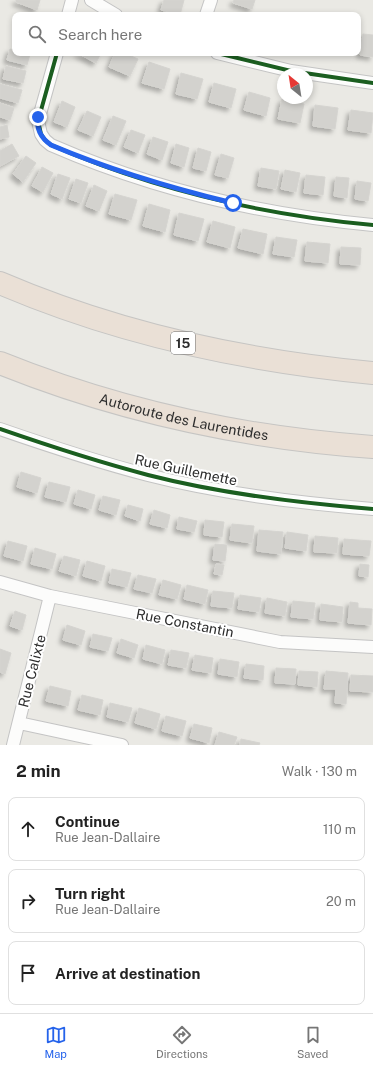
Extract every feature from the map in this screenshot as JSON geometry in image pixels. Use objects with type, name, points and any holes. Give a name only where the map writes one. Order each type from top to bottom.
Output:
[{"type":"highway","name":"15","points":[[0,282],[40,299],[83,314],[182,343],[279,362],[373,373]]},
{"type":"highway","name":"Autoroute des Laurentides","points":[[0,363],[81,392],[174,418],[266,435],[373,447]]},
{"type":"street","points":[[69,12],[72,0]]},
{"type":"street","points":[[91,0],[111,12]]},
{"type":"street","points":[[207,12],[211,0]]},
{"type":"street","points":[[56,56],[38,121],[41,134],[51,145],[142,178],[213,198],[293,215],[373,225]]},
{"type":"street","points":[[229,56],[291,71],[373,83]]},
{"type":"street","name":"Rue Guillemette","points":[[0,429],[91,459],[184,483],[288,501],[373,509]]},
{"type":"street","name":"Rue Constantin","points":[[0,582],[50,596],[280,642],[373,647]]},
{"type":"street","name":"Rue Calixte","points":[[13,745],[50,596]]},
{"type":"street","points":[[19,723],[122,745]]},
{"type":"building","points":[[16,0],[40,0],[37,10],[16,2]]},
{"type":"building","points":[[164,0],[184,0],[181,12],[169,12],[161,10]]},
{"type":"building","points":[[234,0],[255,0],[252,9],[233,3]]},
{"type":"building","points":[[363,34],[373,35],[373,57],[361,55]]},
{"type":"building","points":[[10,49],[12,49],[12,56],[29,56],[27,65],[7,60]]},
{"type":"building","points":[[83,56],[100,56],[96,63]]},
{"type":"building","points":[[114,56],[131,56],[138,59],[130,76],[109,67]]},
{"type":"building","points":[[149,62],[170,69],[164,89],[142,83]]},
{"type":"building","points":[[6,66],[26,71],[23,83],[3,79]]},
{"type":"building","points":[[181,73],[203,79],[197,99],[176,94]]},
{"type":"building","points":[[214,83],[236,89],[231,108],[209,102]]},
{"type":"building","points":[[0,84],[22,90],[18,103],[0,98]]},
{"type":"building","points":[[249,92],[270,98],[266,116],[244,110]]},
{"type":"building","points":[[62,101],[75,107],[67,127],[54,122]]},
{"type":"building","points":[[0,103],[14,108],[10,120],[0,117]]},
{"type":"building","points":[[281,104],[304,104],[300,123],[278,119]]},
{"type":"building","points":[[315,105],[338,108],[335,129],[313,126]]},
{"type":"building","points":[[351,110],[373,113],[371,133],[348,130]]},
{"type":"building","points":[[87,111],[101,117],[93,136],[78,130]]},
{"type":"building","points":[[113,116],[126,121],[116,145],[103,140]]},
{"type":"building","points":[[7,125],[9,137],[0,139],[0,127]]},
{"type":"building","points":[[131,130],[145,135],[138,153],[124,147]]},
{"type":"building","points":[[153,137],[168,142],[162,160],[147,154]]},
{"type":"building","points":[[12,144],[19,156],[0,166],[0,151]]},
{"type":"building","points":[[176,144],[189,148],[184,167],[171,163]]},
{"type":"building","points":[[198,148],[211,152],[206,171],[193,168]]},
{"type":"building","points":[[221,154],[234,158],[228,178],[215,175]]},
{"type":"building","points":[[26,156],[36,163],[23,182],[13,174]]},
{"type":"building","points":[[42,167],[53,173],[43,192],[32,186]]},
{"type":"building","points":[[261,168],[279,171],[276,189],[258,186]]},
{"type":"building","points":[[285,170],[300,173],[296,192],[281,189]]},
{"type":"building","points":[[58,174],[70,178],[62,199],[51,194]]},
{"type":"building","points":[[306,175],[325,177],[323,195],[304,193]]},
{"type":"building","points":[[336,177],[349,178],[347,198],[334,196]]},
{"type":"building","points":[[76,179],[88,183],[81,203],[69,199]]},
{"type":"building","points":[[357,181],[371,183],[368,201],[355,199]]},
{"type":"building","points":[[94,185],[107,191],[99,211],[86,206]]},
{"type":"building","points":[[115,194],[137,200],[131,220],[109,214]]},
{"type":"building","points":[[149,204],[170,210],[165,232],[143,226]]},
{"type":"building","points":[[179,213],[204,219],[198,241],[174,235]]},
{"type":"building","points":[[213,221],[235,227],[230,248],[207,242]]},
{"type":"building","points":[[243,229],[267,234],[263,254],[238,248]]},
{"type":"building","points":[[276,237],[297,240],[294,257],[273,254]]},
{"type":"building","points":[[307,242],[330,244],[328,263],[305,261]]},
{"type":"building","points":[[341,247],[361,248],[360,265],[340,264]]},
{"type":"building","points":[[21,472],[41,478],[37,493],[17,487]]},
{"type":"building","points":[[49,482],[70,487],[66,502],[45,497]]},
{"type":"building","points":[[78,490],[95,495],[91,509],[74,504]]},
{"type":"building","points":[[103,496],[120,500],[116,515],[99,510]]},
{"type":"building","points":[[128,505],[143,509],[140,521],[125,516]]},
{"type":"building","points":[[154,510],[170,515],[167,528],[150,524]]},
{"type":"building","points":[[179,517],[197,521],[194,532],[177,529]]},
{"type":"building","points":[[205,520],[224,522],[222,537],[204,535]]},
{"type":"building","points":[[232,524],[254,526],[252,543],[230,540]]},
{"type":"building","points":[[259,530],[283,532],[281,554],[257,551]]},
{"type":"building","points":[[287,532],[308,535],[306,551],[285,548]]},
{"type":"building","points":[[315,536],[338,538],[337,553],[314,552]]},
{"type":"building","points":[[344,539],[371,541],[369,556],[343,554]]},
{"type":"building","points":[[8,541],[27,546],[23,561],[4,556]]},
{"type":"building","points":[[215,544],[227,545],[225,561],[213,560]]},
{"type":"building","points":[[35,548],[56,554],[52,569],[31,564]]},
{"type":"building","points":[[64,556],[80,560],[76,576],[59,571]]},
{"type":"building","points":[[87,561],[105,566],[101,581],[83,576]]},
{"type":"building","points":[[216,564],[224,565],[222,575],[214,574]]},
{"type":"building","points":[[360,564],[369,565],[368,577],[359,576]]},
{"type":"building","points":[[112,569],[131,573],[127,587],[109,583]]},
{"type":"building","points":[[138,575],[156,579],[152,593],[134,589]]},
{"type":"building","points":[[163,580],[181,585],[177,599],[159,595]]},
{"type":"building","points":[[187,585],[208,590],[205,604],[184,599]]},
{"type":"building","points":[[213,591],[234,593],[232,608],[211,606]]},
{"type":"building","points":[[240,595],[261,598],[259,612],[238,609]]},
{"type":"building","points":[[267,598],[287,602],[285,616],[265,613]]},
{"type":"building","points":[[293,601],[315,603],[313,619],[291,617]]},
{"type":"building","points":[[350,602],[358,603],[358,608],[372,609],[371,625],[348,623]]},
{"type":"building","points":[[321,604],[343,607],[342,622],[320,620]]},
{"type":"building","points":[[15,611],[26,615],[22,630],[10,626]]},
{"type":"building","points":[[67,625],[85,631],[81,645],[63,640]]},
{"type":"building","points":[[93,634],[112,638],[108,651],[90,647]]},
{"type":"building","points":[[121,639],[138,645],[134,658],[117,653]]},
{"type":"building","points":[[146,645],[165,650],[162,664],[143,659]]},
{"type":"building","points":[[0,649],[11,653],[5,674],[0,672]]},
{"type":"building","points":[[171,650],[189,653],[186,668],[168,665]]},
{"type":"building","points":[[195,655],[213,658],[211,673],[192,670]]},
{"type":"building","points":[[220,659],[239,662],[237,677],[218,674]]},
{"type":"building","points":[[246,664],[264,666],[263,680],[244,678]]},
{"type":"building","points":[[276,668],[296,669],[295,684],[275,683]]},
{"type":"building","points":[[299,671],[318,672],[317,687],[298,685]]},
{"type":"building","points":[[326,671],[348,673],[346,704],[335,703],[336,689],[324,689]]},
{"type":"building","points":[[351,675],[373,676],[373,692],[350,691]]},
{"type":"building","points":[[50,686],[71,691],[68,706],[46,701]]},
{"type":"building","points":[[82,695],[103,700],[100,715],[78,710]]},
{"type":"building","points":[[110,703],[132,708],[128,722],[107,717]]},
{"type":"building","points":[[139,708],[160,714],[156,729],[135,723]]},
{"type":"building","points":[[166,716],[186,721],[182,736],[162,731]]},
{"type":"building","points":[[194,724],[212,728],[209,743],[190,738]]},
{"type":"building","points":[[219,732],[237,737],[234,745],[215,745]]},
{"type":"building","points":[[241,739],[260,743],[259,745],[240,745]]},
{"type":"cycle path","points":[[56,56],[38,121],[41,134],[51,145],[89,161],[129,175],[209,198],[291,214],[373,225]]},
{"type":"cycle path","points":[[229,56],[291,71],[373,83]]},
{"type":"cycle path","points":[[0,429],[55,448],[176,482],[260,497],[373,509]]},
{"type":"route","points":[[38,117],[38,125],[41,134],[43,138],[51,145],[156,183],[233,203]]}]
